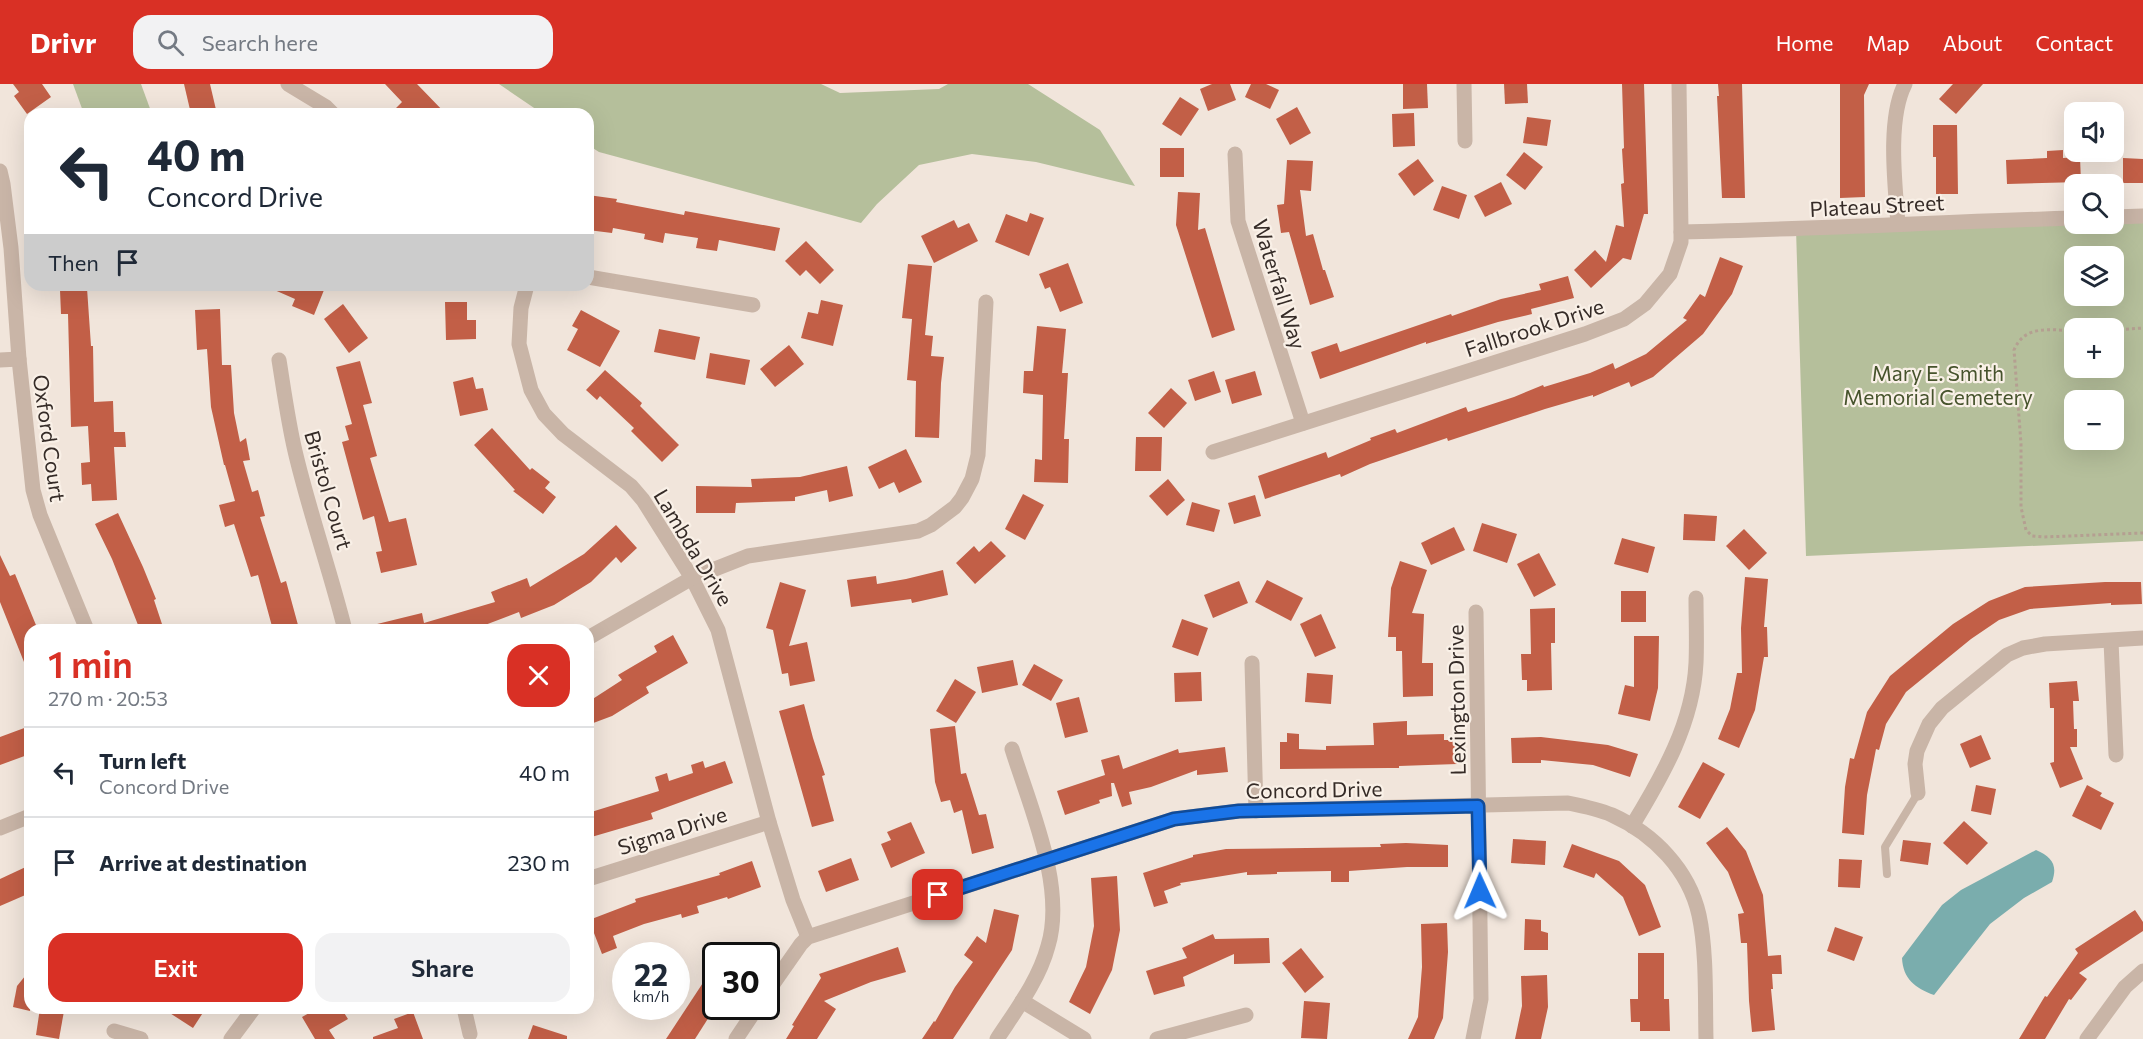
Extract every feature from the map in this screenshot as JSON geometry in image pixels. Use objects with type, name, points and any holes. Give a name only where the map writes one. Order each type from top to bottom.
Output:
[{"type":"street","points":[[288,84],[327,108]]},
{"type":"street","points":[[1464,84],[1465,141]]},
{"type":"street","name":"Fallbrook Drive","points":[[1213,452],[1585,333],[1624,319],[1646,304],[1670,274],[1681,242],[1679,84]]},
{"type":"street","points":[[1898,224],[1895,111],[1899,95],[1905,84]]},
{"type":"street","name":"Waterfall Way","points":[[1235,154],[1238,221],[1303,423]]},
{"type":"street","name":"Oxford Court","points":[[0,171],[10,243],[33,490],[40,515],[85,624]]},
{"type":"street","points":[[2124,217],[2143,216]]},
{"type":"street","name":"Plateau Street","points":[[1681,231],[2064,219]]},
{"type":"street","points":[[594,278],[753,305]]},
{"type":"street","name":"Lambda Drive","points":[[525,291],[521,308],[519,345],[531,390],[544,414],[563,434],[631,486],[644,500],[692,578],[718,630],[769,822],[793,900],[808,937]]},
{"type":"street","points":[[594,635],[692,578],[748,556],[918,531],[938,521],[955,507],[972,479],[978,455],[986,302]]},
{"type":"street","points":[[0,360],[19,359]]},
{"type":"street","name":"Bristol Court","points":[[279,360],[288,423],[344,624]]},
{"type":"street","points":[[1632,826],[1680,739],[1688,716],[1696,665],[1696,598]]},
{"type":"street","name":"Lexington Drive","points":[[1473,1039],[1481,999],[1476,612]]},
{"type":"street","points":[[1918,793],[1916,764],[1922,736],[1942,708],[2007,655],[2023,648],[2071,642],[2143,638]]},
{"type":"street","points":[[2111,641],[2116,754]]},
{"type":"street","points":[[1252,663],[1256,811]]},
{"type":"street","points":[[997,1039],[1037,975],[1053,925],[1053,898],[1047,860],[1012,749]]},
{"type":"street","name":"Concord Drive","points":[[808,937],[1174,819],[1256,811],[1568,803],[1598,810],[1646,835],[1675,863],[1685,880],[1699,915],[1704,968],[1706,1039]]},
{"type":"street","points":[[0,828],[24,818]]},
{"type":"street","name":"Sigma Drive","points":[[594,877],[769,822]]},
{"type":"street","points":[[780,974],[808,937]]},
{"type":"street","points":[[2087,1039],[2125,987],[2143,971]]},
{"type":"street","points":[[1022,1000],[1084,1039]]},
{"type":"street","points":[[231,1039],[250,1014]]},
{"type":"street","points":[[465,1014],[470,1034]]},
{"type":"street","points":[[1157,1039],[1246,1016]]},
{"type":"street","points":[[736,1039],[749,1020]]},
{"type":"street","points":[[114,1031],[141,1039]]},
{"type":"lane","points":[[1887,874],[1885,847],[1918,793]]},
{"type":"path","points":[[2124,329],[2143,328]]},
{"type":"path","points":[[2064,330],[2033,331],[2024,335],[2014,350],[2021,434],[2021,507],[2026,530],[2032,536],[2143,533]]},
{"type":"green space","points":[[73,84],[141,84],[150,108],[82,108]]},
{"type":"green space","points":[[499,84],[821,84],[840,93],[939,89],[948,84],[1028,84],[1100,130],[1135,186],[1036,162],[972,154],[919,165],[877,204],[861,223],[599,152],[594,149],[594,108],[534,108]]},
{"type":"green space","name":"Mary E. Smith Memorial Cemetery","points":[[2143,216],[2143,541],[1806,556],[1796,229],[2064,225],[2064,234],[2124,234],[2124,221]]},
{"type":"water","points":[[2036,850],[2050,859],[2054,866],[2052,882],[2024,898],[1990,924],[1934,995],[1911,982],[1905,972],[1902,958],[1942,905],[1961,890]]},
{"type":"building","points":[[13,84],[42,84],[51,97],[35,108],[24,108],[24,110],[14,96],[19,92]]},
{"type":"building","points":[[184,84],[210,84],[216,108],[190,108]]},
{"type":"building","points":[[385,84],[417,84],[440,108],[396,108],[402,102]]},
{"type":"building","points":[[1212,84],[1230,84],[1236,100],[1208,111],[1200,89]]},
{"type":"building","points":[[1251,84],[1266,84],[1279,90],[1270,109],[1245,97]]},
{"type":"building","points":[[1403,84],[1427,84],[1428,108],[1403,109]]},
{"type":"building","points":[[1504,84],[1527,84],[1528,103],[1505,104]]},
{"type":"building","points":[[1622,84],[1644,84],[1648,214],[1644,214],[1631,260],[1623,258],[1591,288],[1574,270],[1595,250],[1606,262],[1616,225],[1624,227],[1621,184],[1624,183]]},
{"type":"building","points":[[1718,84],[1742,84],[1745,198],[1722,198]]},
{"type":"building","points":[[1840,84],[1869,84],[1864,95],[1865,197],[1840,198]]},
{"type":"building","points":[[1953,84],[1983,84],[1956,114],[1939,99]]},
{"type":"building","points":[[1180,97],[1199,109],[1181,136],[1162,124]]},
{"type":"building","points":[[1297,107],[1311,133],[1290,145],[1276,119]]},
{"type":"building","points":[[1414,113],[1415,146],[1393,147],[1392,114]]},
{"type":"building","points":[[1527,117],[1551,120],[1547,146],[1523,143]]},
{"type":"building","points":[[1933,125],[1957,125],[1958,194],[1936,194]]},
{"type":"building","points":[[1160,148],[1184,148],[1184,177],[1160,177]]},
{"type":"building","points":[[2063,150],[2064,162],[2080,162],[2081,174],[2064,174],[2064,182],[2007,184],[2006,160],[2047,158],[2047,151]]},
{"type":"building","points":[[1524,152],[1543,167],[1525,190],[1506,175]]},
{"type":"building","points":[[2124,158],[2143,159],[2143,183],[2124,183]]},
{"type":"building","points":[[1418,159],[1434,181],[1414,196],[1398,174]]},
{"type":"building","points":[[1287,160],[1313,161],[1311,191],[1300,190],[1306,236],[1313,234],[1323,270],[1325,270],[1334,297],[1310,305],[1289,232],[1281,233],[1277,205],[1284,204]]},
{"type":"building","points":[[1501,182],[1512,204],[1485,217],[1474,196]]},
{"type":"building","points":[[1442,186],[1467,195],[1459,219],[1433,210]]},
{"type":"building","points":[[1178,192],[1200,193],[1198,230],[1205,228],[1235,330],[1212,338],[1176,225]]},
{"type":"building","points":[[594,196],[684,215],[685,211],[780,228],[775,251],[719,240],[717,251],[696,248],[698,238],[665,233],[663,243],[644,239],[645,234],[613,228],[612,233],[594,231]]},
{"type":"building","points":[[1030,213],[1044,218],[1029,256],[995,242],[1006,214],[1027,222]]},
{"type":"building","points":[[954,220],[958,228],[969,223],[978,241],[934,263],[921,236]]},
{"type":"building","points":[[806,241],[834,270],[820,284],[806,270],[800,276],[785,261]]},
{"type":"building","points":[[1720,257],[1743,266],[1732,294],[1703,334],[1653,377],[1631,387],[1629,382],[1593,397],[1593,395],[1545,409],[1448,441],[1447,438],[1370,464],[1341,477],[1340,474],[1265,499],[1258,476],[1326,452],[1328,458],[1371,440],[1370,438],[1395,429],[1397,433],[1466,407],[1468,412],[1543,385],[1544,387],[1590,373],[1613,363],[1615,369],[1646,354],[1687,320],[1683,318],[1700,294],[1705,297]]},
{"type":"building","points":[[1068,263],[1083,303],[1060,312],[1050,287],[1045,289],[1039,274]]},
{"type":"building","points":[[908,264],[932,266],[925,335],[933,336],[931,356],[944,357],[939,438],[915,437],[916,381],[907,380],[912,319],[902,318]]},
{"type":"building","points":[[1568,276],[1574,298],[1531,309],[1532,314],[1426,344],[1426,342],[1320,379],[1311,352],[1337,343],[1340,352],[1451,314],[1452,316],[1501,299],[1541,290],[1539,284]]},
{"type":"building","points":[[60,291],[87,291],[91,346],[93,346],[94,402],[113,401],[114,432],[125,432],[126,447],[114,447],[117,500],[92,501],[91,484],[82,485],[81,463],[90,462],[88,426],[71,427],[68,314],[61,314]]},
{"type":"building","points":[[277,291],[324,291],[314,315],[292,306],[295,299]]},
{"type":"building","points":[[821,300],[843,305],[833,346],[801,338],[808,312],[818,314]]},
{"type":"building","points":[[445,302],[467,302],[467,320],[476,320],[476,339],[446,340]]},
{"type":"building","points":[[343,304],[368,338],[349,353],[324,319]]},
{"type":"building","points":[[220,309],[222,365],[231,365],[234,413],[240,442],[246,438],[250,460],[243,461],[252,492],[258,490],[265,516],[260,517],[281,583],[286,581],[298,624],[271,624],[258,575],[251,577],[234,524],[225,527],[219,505],[235,501],[211,407],[207,349],[197,350],[195,310]]},
{"type":"building","points":[[581,310],[620,331],[600,367],[567,350],[578,329],[572,326]]},
{"type":"building","points":[[1037,326],[1066,329],[1062,373],[1068,373],[1064,439],[1069,439],[1068,483],[1034,482],[1035,459],[1042,460],[1043,395],[1023,393],[1024,371],[1033,371]]},
{"type":"building","points":[[659,329],[700,337],[695,360],[654,352]]},
{"type":"building","points":[[789,345],[804,364],[775,387],[760,369]]},
{"type":"building","points":[[710,353],[750,360],[745,385],[706,378]]},
{"type":"building","points":[[360,361],[372,403],[363,405],[377,456],[370,458],[389,522],[406,518],[417,565],[381,573],[376,552],[382,551],[374,516],[363,520],[342,442],[349,440],[345,426],[352,424],[336,367]]},
{"type":"building","points":[[605,370],[642,403],[640,406],[679,445],[662,462],[631,431],[634,428],[600,396],[597,400],[586,390]]},
{"type":"building","points":[[1214,371],[1221,392],[1195,401],[1188,380]]},
{"type":"building","points":[[1255,371],[1262,395],[1232,404],[1225,380]]},
{"type":"building","points":[[473,377],[476,389],[483,388],[488,410],[460,416],[453,382]]},
{"type":"building","points":[[1171,388],[1187,403],[1164,428],[1148,413]]},
{"type":"building","points":[[492,428],[530,470],[532,468],[550,482],[545,488],[556,497],[543,514],[513,491],[515,490],[474,445]]},
{"type":"building","points":[[1136,437],[1162,437],[1161,471],[1135,471]]},
{"type":"building","points":[[906,449],[922,482],[899,493],[894,482],[879,489],[868,467]]},
{"type":"building","points":[[847,466],[853,496],[829,502],[827,490],[795,497],[795,501],[736,503],[735,513],[696,513],[696,486],[752,487],[751,479],[800,477]]},
{"type":"building","points":[[1168,479],[1185,500],[1167,516],[1149,496]]},
{"type":"building","points":[[1023,494],[1044,505],[1025,540],[1005,529]]},
{"type":"building","points":[[1255,495],[1261,516],[1234,524],[1228,503]]},
{"type":"building","points":[[1192,502],[1220,510],[1214,532],[1186,525]]},
{"type":"building","points":[[118,513],[156,599],[154,600],[162,624],[138,624],[112,559],[95,524]]},
{"type":"building","points":[[1684,514],[1717,516],[1715,541],[1683,540]]},
{"type":"building","points":[[1482,523],[1517,534],[1507,563],[1473,551]]},
{"type":"building","points":[[616,525],[637,548],[621,563],[616,557],[591,582],[554,605],[521,618],[519,612],[488,624],[377,624],[422,613],[424,623],[495,602],[491,592],[527,578],[530,587],[584,554]]},
{"type":"building","points":[[1454,527],[1465,550],[1431,565],[1421,543]]},
{"type":"building","points":[[1744,529],[1767,553],[1749,570],[1726,546]]},
{"type":"building","points":[[1622,538],[1655,547],[1648,573],[1614,564]]},
{"type":"building","points":[[991,541],[1006,556],[975,584],[956,563],[974,546],[979,552]]},
{"type":"building","points":[[1539,553],[1556,585],[1534,597],[1517,564]]},
{"type":"building","points":[[0,555],[10,576],[15,574],[36,624],[24,624],[24,662],[0,602]]},
{"type":"building","points":[[1400,561],[1427,570],[1412,613],[1424,614],[1422,663],[1433,663],[1433,696],[1403,697],[1402,651],[1396,651],[1396,637],[1388,637],[1391,588]]},
{"type":"building","points":[[943,570],[948,595],[912,603],[911,599],[851,607],[847,580],[876,576],[877,584]]},
{"type":"building","points":[[1745,577],[1768,579],[1764,627],[1767,627],[1768,657],[1764,657],[1755,710],[1739,748],[1718,739],[1730,709],[1737,673],[1742,673],[1741,628]]},
{"type":"building","points":[[1267,580],[1303,598],[1291,621],[1255,602]]},
{"type":"building","points":[[1239,581],[1248,603],[1213,618],[1204,595]]},
{"type":"building","points":[[780,582],[806,590],[789,646],[807,642],[815,681],[790,686],[788,673],[782,674],[773,630],[766,628]]},
{"type":"building","points":[[2141,582],[2142,604],[2111,605],[2111,603],[2030,609],[1999,620],[1971,639],[1906,692],[1886,724],[1879,750],[1876,749],[1867,795],[1864,835],[1842,833],[1845,787],[1850,758],[1854,759],[1867,712],[1890,676],[1953,624],[1989,601],[2025,587]]},
{"type":"building","points":[[1621,591],[1646,591],[1646,622],[1621,622]]},
{"type":"building","points":[[1555,608],[1555,643],[1551,643],[1552,690],[1527,691],[1527,680],[1522,680],[1521,654],[1531,654],[1530,609]]},
{"type":"building","points":[[1321,614],[1336,648],[1315,657],[1300,624]]},
{"type":"building","points":[[1182,619],[1208,628],[1198,656],[1172,647]]},
{"type":"building","points":[[673,635],[688,663],[646,687],[649,693],[612,716],[594,723],[594,698],[622,680],[618,675],[657,652],[654,646]]},
{"type":"building","points":[[1634,636],[1659,636],[1658,688],[1650,721],[1618,714],[1625,685],[1634,687]]},
{"type":"building","points":[[1013,660],[1018,685],[982,693],[977,667]]},
{"type":"building","points":[[1034,664],[1063,680],[1051,701],[1022,685]]},
{"type":"building","points":[[1201,672],[1202,701],[1175,702],[1174,673]]},
{"type":"building","points":[[1307,673],[1333,675],[1331,704],[1305,702]]},
{"type":"building","points":[[955,679],[976,692],[956,723],[936,711]]},
{"type":"building","points":[[2077,681],[2079,701],[2073,701],[2077,747],[2070,747],[2083,779],[2060,788],[2050,763],[2054,762],[2054,708],[2050,708],[2049,683]]},
{"type":"building","points":[[1079,697],[1088,732],[1065,738],[1056,703]]},
{"type":"building","points":[[804,704],[825,775],[822,776],[834,821],[812,827],[779,711]]},
{"type":"building","points":[[1407,721],[1407,735],[1444,734],[1444,740],[1457,740],[1457,764],[1399,766],[1399,768],[1280,769],[1280,742],[1287,742],[1287,733],[1299,734],[1299,749],[1326,750],[1326,746],[1374,745],[1373,723]]},
{"type":"building","points":[[955,726],[961,774],[966,773],[979,815],[986,814],[994,848],[972,854],[962,810],[954,813],[950,800],[941,802],[935,782],[930,729]]},
{"type":"building","points":[[24,728],[24,756],[0,765],[0,737]]},
{"type":"building","points":[[1981,735],[1991,759],[1970,768],[1960,744]]},
{"type":"building","points":[[1541,737],[1608,745],[1638,754],[1630,777],[1593,765],[1541,760],[1541,763],[1512,763],[1511,738]]},
{"type":"building","points":[[1225,747],[1228,772],[1197,775],[1197,770],[1151,787],[1129,792],[1132,804],[1122,807],[1114,783],[1111,783],[1112,796],[1099,800],[1100,803],[1065,815],[1057,791],[1105,775],[1101,760],[1119,755],[1123,769],[1178,749],[1179,753]]},
{"type":"building","points":[[703,761],[705,768],[725,761],[733,783],[651,813],[653,819],[594,836],[594,811],[659,791],[655,777],[667,773],[669,781],[693,773],[691,765]]},
{"type":"building","points":[[1703,762],[1725,774],[1700,819],[1678,807]]},
{"type":"building","points":[[1976,785],[1996,789],[1991,815],[1971,811]]},
{"type":"building","points":[[2087,785],[2102,793],[2100,796],[2114,803],[2101,830],[2072,816]]},
{"type":"building","points":[[1964,821],[1988,843],[1967,865],[1943,843]]},
{"type":"building","points":[[911,822],[925,853],[891,868],[881,844],[891,840],[887,832]]},
{"type":"building","points":[[1727,827],[1746,851],[1763,895],[1768,956],[1781,955],[1782,974],[1772,974],[1773,989],[1771,989],[1775,1030],[1752,1032],[1747,943],[1741,943],[1738,914],[1744,913],[1728,872],[1706,843]]},
{"type":"building","points":[[1513,839],[1546,841],[1545,865],[1511,863]]},
{"type":"building","points":[[1903,840],[1931,843],[1928,865],[1900,861]]},
{"type":"building","points":[[1380,844],[1448,845],[1448,867],[1349,871],[1349,882],[1331,882],[1331,871],[1247,875],[1247,872],[1180,883],[1181,885],[1164,891],[1168,903],[1154,907],[1143,873],[1193,857],[1193,855],[1226,849],[1381,847]]},
{"type":"building","points":[[1572,844],[1619,861],[1645,885],[1661,927],[1639,936],[1623,897],[1596,873],[1594,878],[1563,867]]},
{"type":"building","points":[[851,858],[859,880],[826,892],[818,871]]},
{"type":"building","points":[[1839,859],[1862,860],[1860,888],[1838,887]]},
{"type":"building","points":[[752,861],[761,887],[728,899],[727,897],[697,906],[699,913],[682,918],[681,914],[644,924],[613,936],[615,942],[612,942],[612,950],[602,954],[594,933],[594,918],[636,902],[635,899],[720,875],[719,873]]},
{"type":"building","points":[[24,868],[24,896],[0,906],[0,879]]},
{"type":"building","points":[[1117,876],[1120,930],[1112,970],[1090,1014],[1069,1002],[1086,967],[1094,926],[1091,878]]},
{"type":"building","points":[[994,909],[1019,915],[1012,950],[953,1039],[922,1039],[973,962],[964,955],[977,936],[986,943]]},
{"type":"building","points":[[2135,910],[2143,922],[2143,931],[2079,973],[2087,979],[2071,1000],[2069,999],[2045,1039],[2019,1039],[2045,996],[2047,997],[2078,953],[2075,949]]},
{"type":"building","points":[[1525,919],[1541,920],[1541,931],[1548,933],[1548,950],[1524,950]]},
{"type":"building","points":[[1447,923],[1448,952],[1443,1018],[1434,1039],[1408,1039],[1418,1017],[1422,967],[1421,924]]},
{"type":"building","points":[[1835,927],[1863,937],[1854,961],[1827,951]]},
{"type":"building","points":[[1213,934],[1215,939],[1269,938],[1270,963],[1234,964],[1234,954],[1183,977],[1185,986],[1154,995],[1146,971],[1187,958],[1182,948]]},
{"type":"building","points":[[898,947],[906,972],[871,982],[824,1001],[836,1009],[817,1039],[786,1039],[821,978],[819,974]]},
{"type":"building","points":[[1301,948],[1324,977],[1305,993],[1282,963]]},
{"type":"building","points":[[1638,953],[1664,953],[1664,999],[1669,999],[1670,1031],[1640,1031],[1640,1022],[1631,1022],[1630,999],[1638,999]]},
{"type":"building","points":[[1547,975],[1548,1007],[1541,1039],[1515,1039],[1522,1006],[1521,976]]},
{"type":"building","points":[[24,977],[24,1010],[13,1007],[17,986]]},
{"type":"building","points":[[702,984],[702,1020],[707,1020],[695,1039],[666,1039],[678,1020],[690,1020],[690,1003]]},
{"type":"building","points":[[1304,1001],[1330,1003],[1327,1039],[1301,1038]]},
{"type":"building","points":[[39,1014],[63,1014],[59,1039],[36,1035]]},
{"type":"building","points":[[171,1014],[202,1014],[193,1028]]},
{"type":"building","points":[[307,1014],[345,1014],[348,1019],[329,1030],[335,1039],[315,1039],[302,1017]]},
{"type":"building","points":[[414,1014],[423,1039],[373,1039],[373,1037],[398,1028],[394,1019]]},
{"type":"building","points":[[533,1025],[567,1036],[567,1039],[528,1039]]},
{"type":"route","points":[[938,895],[1174,819],[1239,811],[1478,806],[1480,891]]}]
